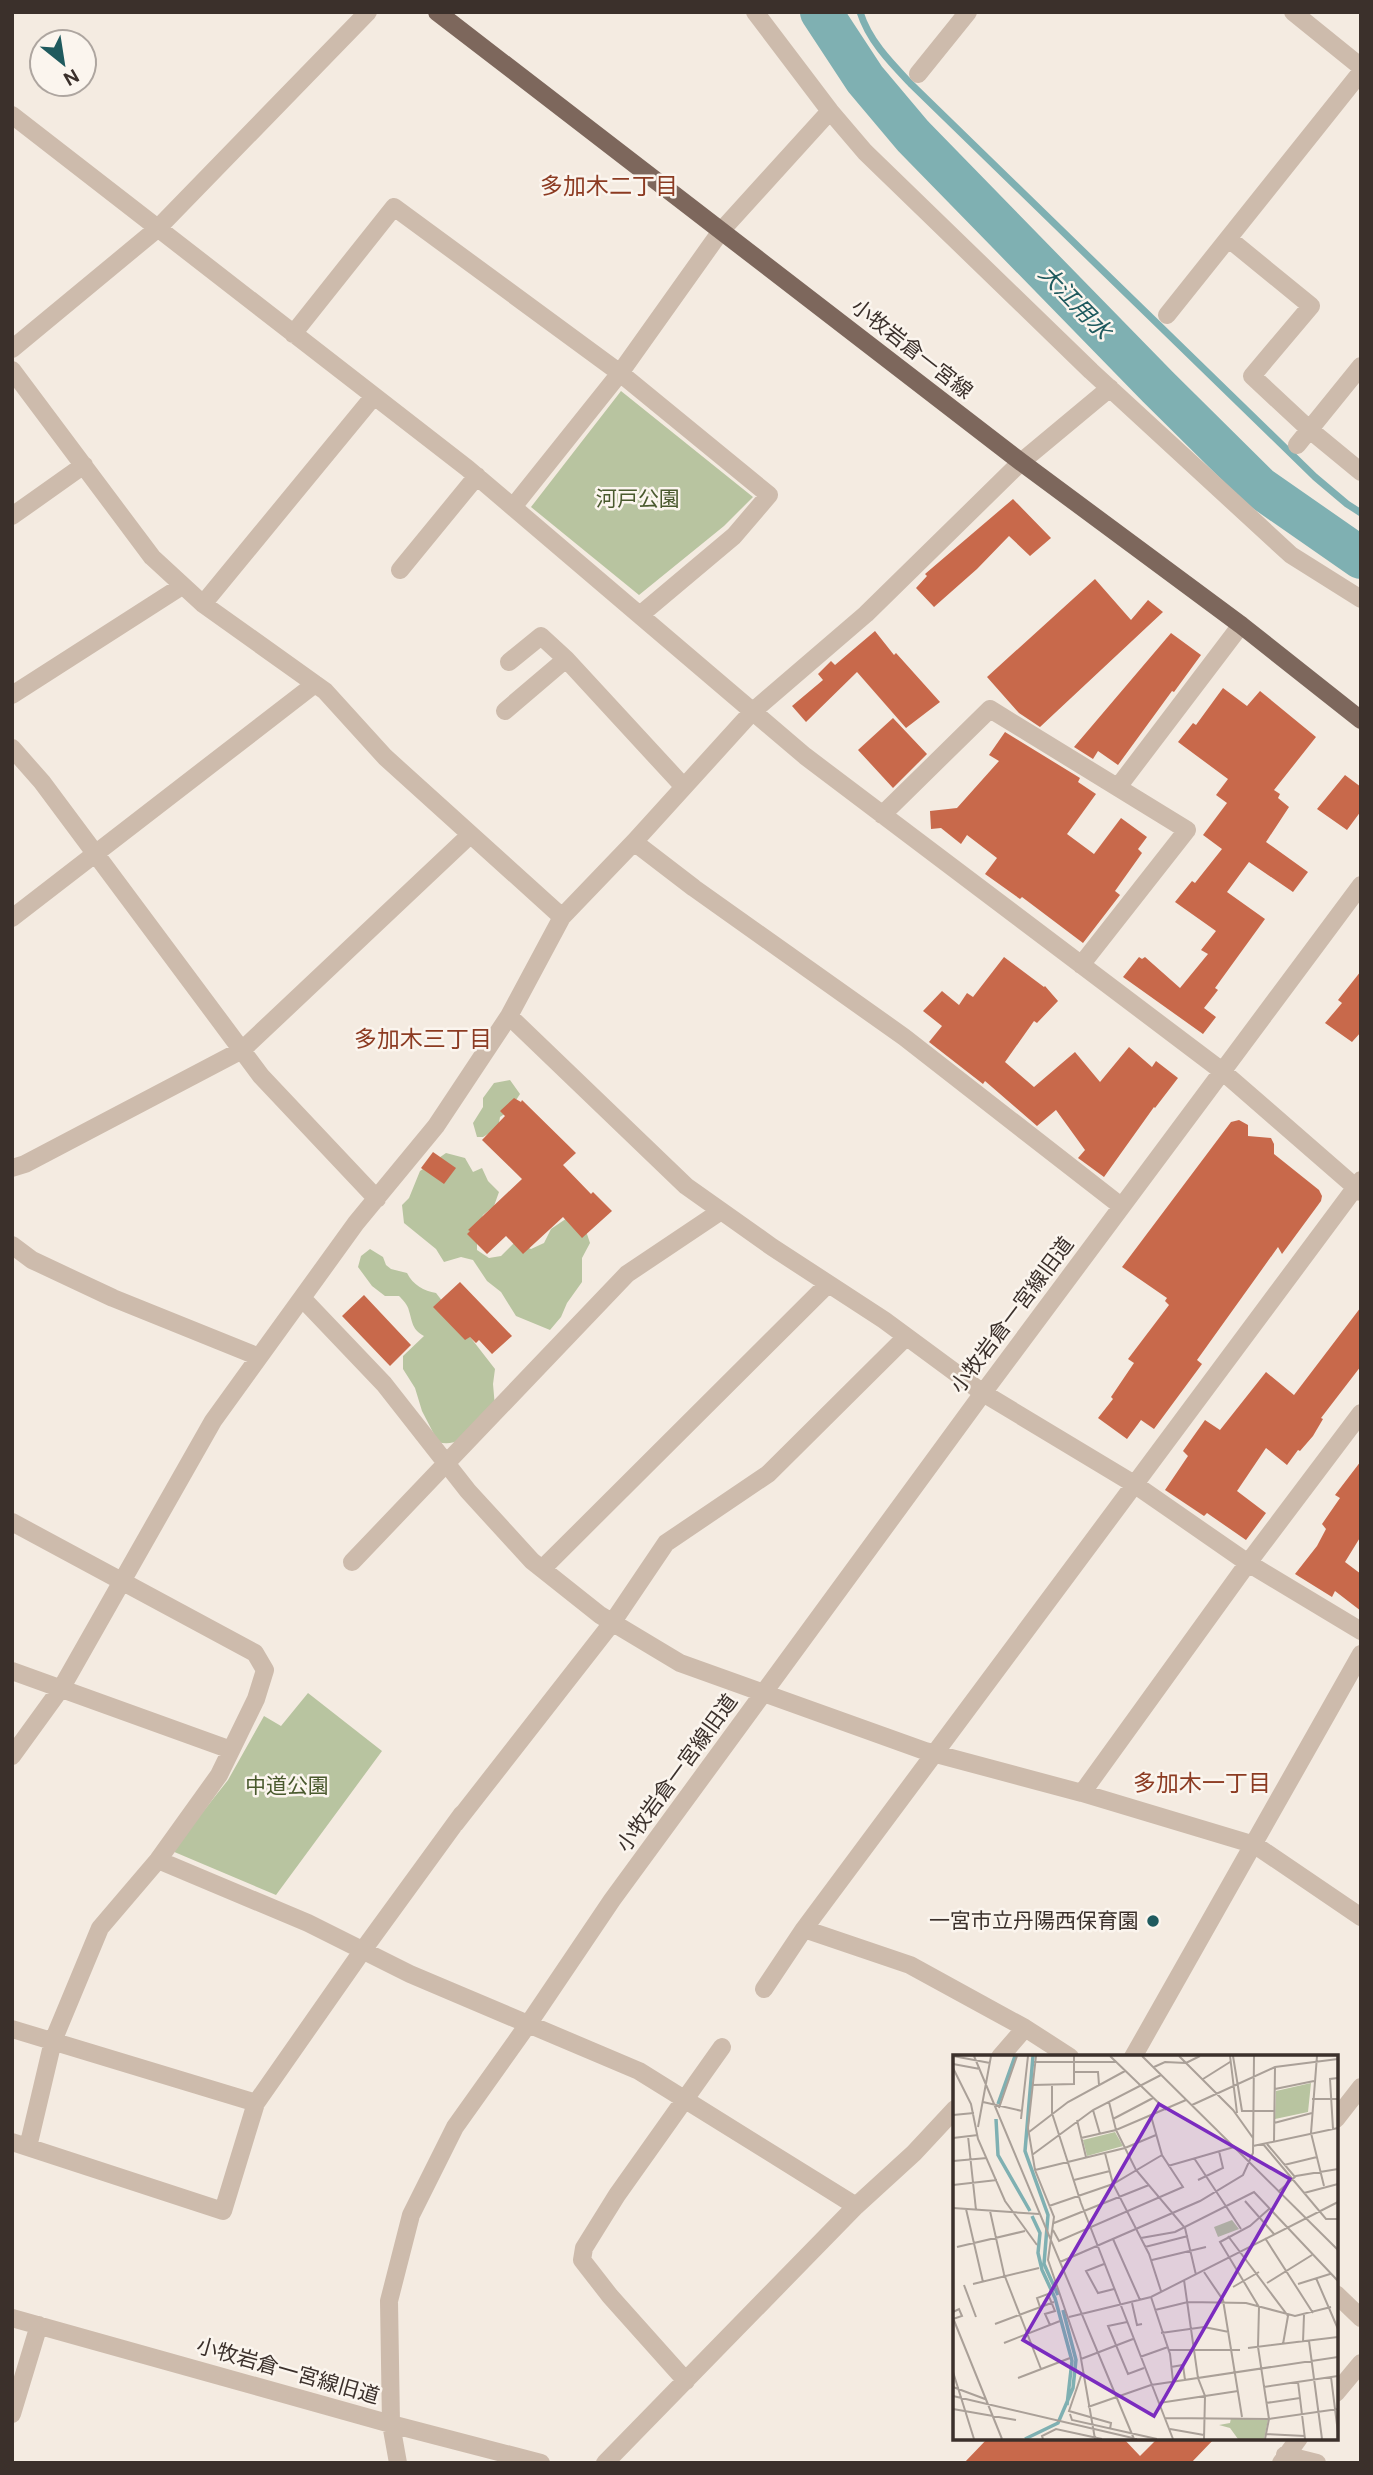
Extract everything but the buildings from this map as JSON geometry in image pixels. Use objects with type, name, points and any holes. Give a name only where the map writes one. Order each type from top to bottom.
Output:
[{"type":"main road","name":"小牧岩倉一宮線","points":[[437,12],[1021,462],[1241,625],[1361,720]]},
{"type":"street","points":[[12,349],[157,229],[368,12]]},
{"type":"street","points":[[918,74],[968,12]]},
{"type":"street","points":[[1167,315],[1361,70],[1293,12]]},
{"type":"street","points":[[760,16],[830,111],[865,152],[1110,388],[1292,555],[1361,599]]},
{"type":"street","points":[[513,507],[620,373],[721,231],[830,111]]},
{"type":"street","points":[[15,120],[477,476],[805,756],[1222,1071],[1359,1186],[804,1929],[764,1989]]},
{"type":"street","points":[[293,334],[394,206],[620,373],[769,495],[734,536],[640,615]]},
{"type":"street","points":[[1229,239],[1311,306],[1252,376],[1310,430],[1361,472]]},
{"type":"street","points":[[1297,445],[1361,366]]},
{"type":"street","points":[[12,370],[152,557],[203,604],[325,691],[385,757],[562,917]]},
{"type":"street","points":[[12,1756],[62,1687],[214,1422],[302,1298],[436,1126],[509,1016],[562,917],[752,712],[866,614],[1021,462],[1110,388]]},
{"type":"street","points":[[203,604],[374,396]]},
{"type":"street","points":[[12,516],[84,465]]},
{"type":"street","points":[[400,570],[477,476]]},
{"type":"street","points":[[12,695],[182,586]]},
{"type":"street","points":[[1118,787],[1241,625]]},
{"type":"street","points":[[509,662],[541,636],[566,659],[684,788]]},
{"type":"street","points":[[505,711],[566,659]]},
{"type":"street","points":[[12,918],[315,684]]},
{"type":"street","points":[[882,814],[990,709],[1187,830],[1081,965]]},
{"type":"street","points":[[12,748],[42,782],[261,1076],[377,1199]]},
{"type":"street","points":[[12,1168],[242,1050],[470,835]]},
{"type":"street","points":[[634,842],[694,888],[904,1037],[1121,1206]]},
{"type":"street","name":"小牧岩倉一宮線旧道","points":[[12,2318],[391,2424],[389,2301],[411,2215],[455,2127],[612,1900],[762,1694],[982,1393],[1361,885]]},
{"type":"street","points":[[509,1016],[686,1186],[906,1337],[982,1393],[1055,1434],[1134,1484],[1248,1563],[1361,1631]]},
{"type":"street","points":[[352,1562],[627,1274],[721,1211]]},
{"type":"street","points":[[12,1245],[32,1260],[113,1298],[260,1357]]},
{"type":"street","points":[[542,1569],[828,1284]]},
{"type":"street","points":[[302,1298],[384,1384],[446,1465],[531,1561],[612,1623],[680,1663],[936,1754],[1082,1793],[1255,1845],[1361,1917]]},
{"type":"street","points":[[12,1522],[255,1653],[265,1670],[256,1699],[219,1775],[158,1860],[100,1928],[53,2041],[20,2145],[223,2211],[256,2103],[462,1814],[612,1623],[666,1543],[768,1474],[906,1337]]},
{"type":"street","points":[[1082,1793],[1248,1563],[1361,1413]]},
{"type":"street","points":[[1134,2055],[1361,1654]]},
{"type":"street","points":[[12,1671],[232,1749]]},
{"type":"street","points":[[158,1860],[308,1923],[410,1974],[639,2071],[856,2206]]},
{"type":"street","points":[[804,1929],[910,1965],[1025,2028],[1067,2055]]},
{"type":"street","points":[[1002,2055],[1025,2028]]},
{"type":"street","points":[[12,2029],[256,2103]]},
{"type":"street","points":[[685,2381],[582,2260],[584,2248],[611,2206],[722,2047]]},
{"type":"street","points":[[1338,2116],[1361,2087]]},
{"type":"street","points":[[605,2463],[856,2206],[914,2153],[953,2111]]},
{"type":"street","points":[[1338,2296],[1361,2318]]},
{"type":"street","points":[[12,2414],[39,2325]]},
{"type":"street","points":[[1338,2391],[1361,2363]]},
{"type":"street","points":[[398,2463],[391,2424],[541,2463]]},
{"type":"street","points":[[1283,2459],[1297,2440]]},
{"type":"street","points":[[1283,2459],[1317,2463]]},
{"type":"green space","name":"河戸公園","points":[[621,391],[753,497],[724,526],[639,595],[531,507]]},
{"type":"green space","points":[[510,1080],[520,1094],[509,1111],[500,1117],[498,1128],[483,1137],[477,1137],[473,1123],[483,1107],[483,1098],[494,1083]]},
{"type":"green space","points":[[446,1153],[465,1158],[473,1172],[482,1168],[488,1181],[499,1192],[494,1206],[483,1215],[477,1229],[477,1250],[489,1258],[501,1256],[515,1242],[531,1249],[544,1243],[551,1229],[570,1216],[586,1231],[590,1243],[582,1258],[582,1282],[550,1330],[516,1316],[501,1292],[487,1281],[473,1260],[461,1257],[444,1262],[436,1249],[404,1223],[402,1205],[409,1198],[420,1171]]},
{"type":"green space","points":[[370,1249],[383,1257],[391,1269],[407,1273],[419,1287],[436,1293],[495,1369],[495,1407],[477,1427],[455,1442],[438,1442],[422,1411],[415,1388],[403,1369],[403,1356],[424,1336],[412,1323],[408,1307],[399,1296],[385,1296],[372,1286],[358,1267],[361,1256]]},
{"type":"green space","name":"中道公園","points":[[308,1693],[382,1751],[276,1895],[172,1851],[228,1780],[264,1716],[281,1726]]},
{"type":"waterway","name":"大江用水","points":[[821,12],[865,79],[913,136],[1158,387],[1259,487],[1361,558]]},
{"type":"waterway","points":[[860,12],[875,42],[911,84],[1315,477],[1361,513]]},
{"type":"place","name":"一宮市立丹陽西保育園","points":[[1153,1921]]},
{"type":"district","name":"多加木二丁目","points":[[609,186]]},
{"type":"district","name":"多加木三丁目","points":[[423,1039]]},
{"type":"district","name":"多加木一丁目","points":[[1202,1783]]}]
